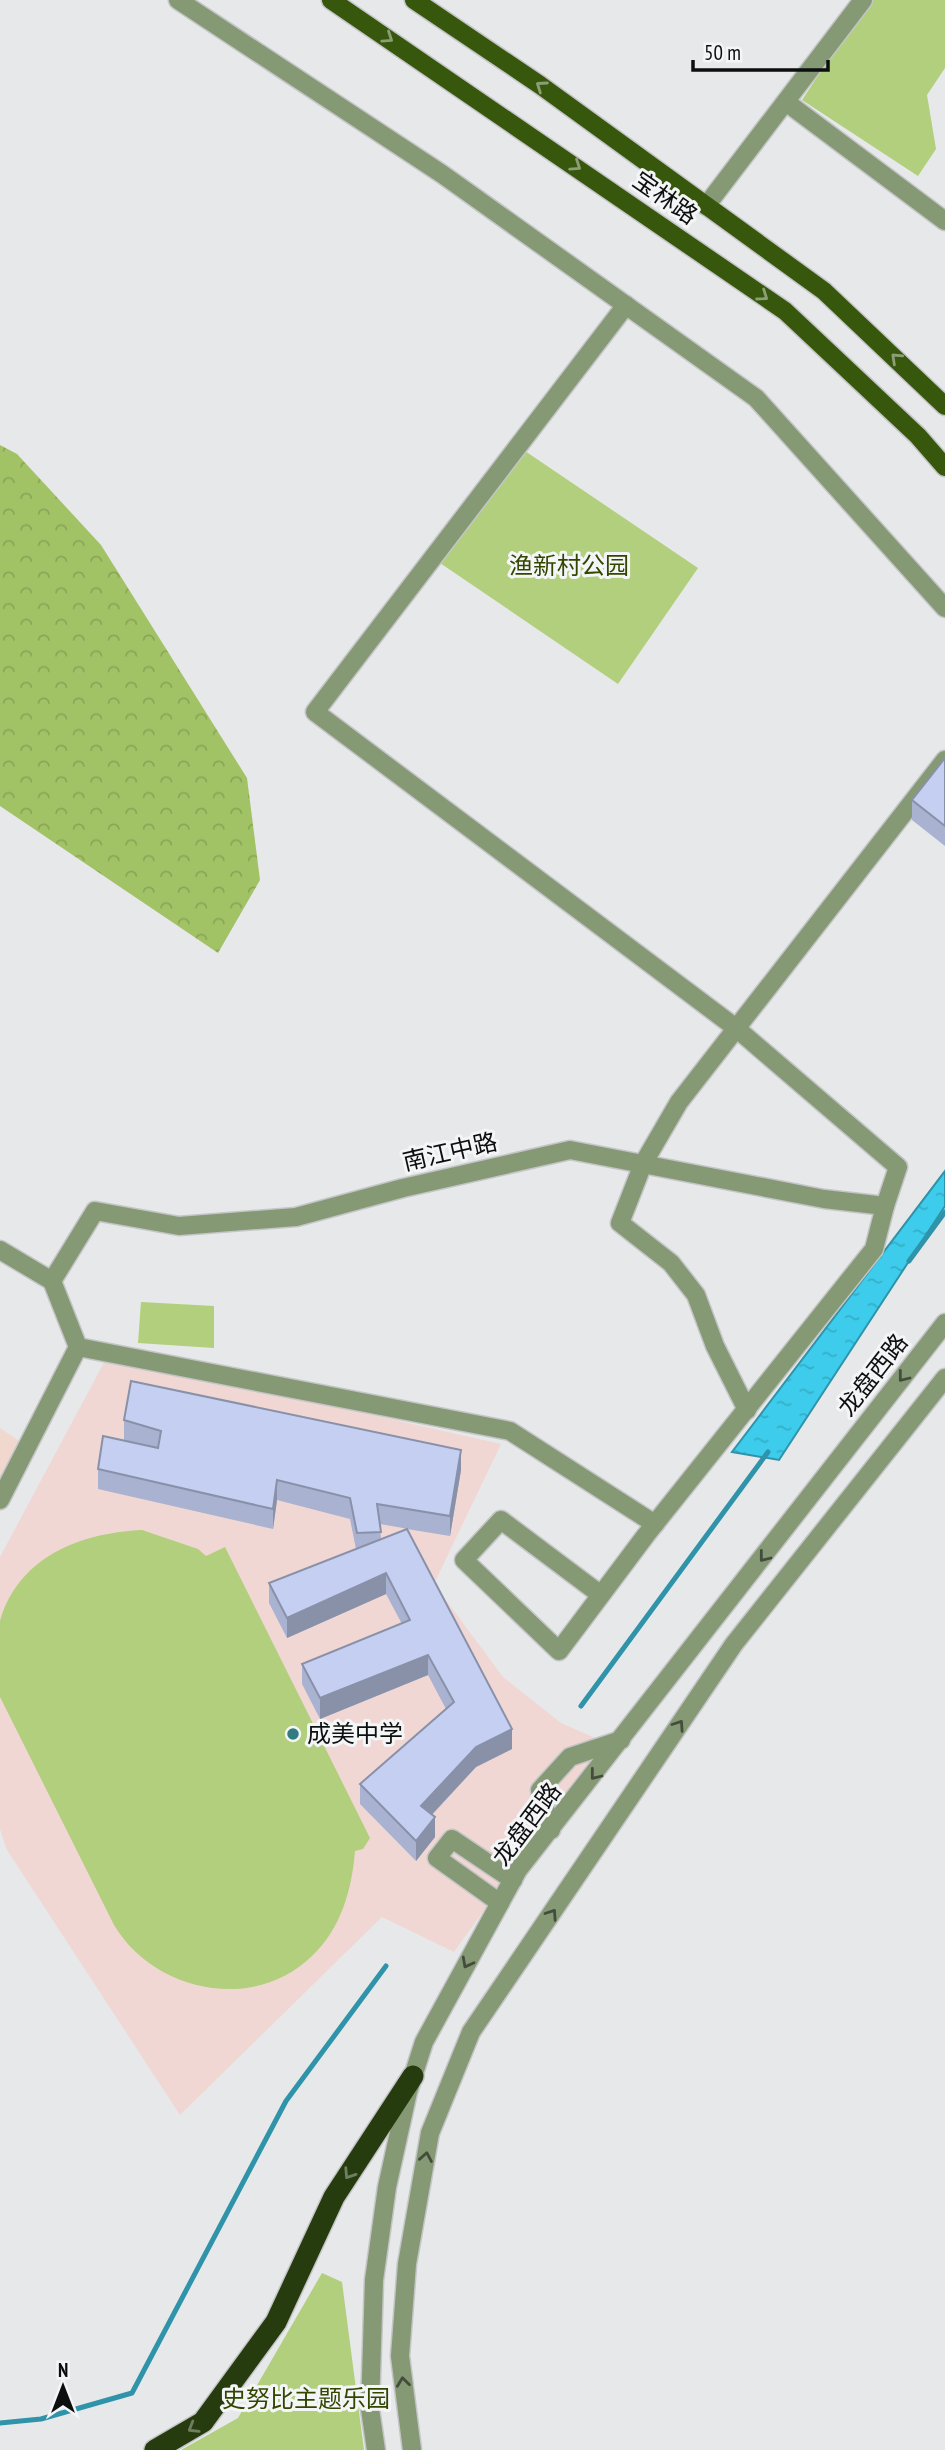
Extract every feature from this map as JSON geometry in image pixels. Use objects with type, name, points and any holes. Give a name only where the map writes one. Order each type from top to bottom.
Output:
[{"type":"highway","points":[[155,2450],[203,2422],[276,2322],[334,2197],[413,2076]]},
{"type":"main road","name":"宝林路","points":[[331,0],[785,310],[918,436],[945,467]]},
{"type":"main road","name":"宝林路","points":[[414,0],[540,85],[824,291],[945,406]]},
{"type":"street","points":[[178,0],[442,174],[756,398],[945,608]]},
{"type":"street","points":[[706,206],[863,0]]},
{"type":"street","points":[[786,102],[945,221]]},
{"type":"street","points":[[601,1595],[501,1520],[464,1560],[559,1651],[655,1524],[874,1249],[898,1167],[736,1028],[315,712],[626,306]]},
{"type":"street","points":[[747,1410],[715,1346],[696,1295],[671,1263],[620,1223],[643,1164],[679,1102],[945,760]]},
{"type":"street","name":"南江中路","points":[[52,1280],[94,1211],[179,1226],[296,1217],[403,1188],[570,1150],[824,1199],[885,1206]]},
{"type":"street","points":[[0,1251],[52,1280],[78,1347],[0,1500]]},
{"type":"street","name":"龙盘西路","points":[[376,2450],[370,2409],[374,2280],[387,2187],[413,2076],[424,2042],[513,1880],[945,1323]]},
{"type":"street","points":[[78,1347],[510,1431],[655,1524]]},
{"type":"street","points":[[412,2450],[400,2356],[407,2264],[430,2133],[471,2032],[734,1644],[945,1378]]},
{"type":"street","points":[[551,1830],[540,1790],[570,1757],[621,1741]]},
{"type":"street","points":[[500,1903],[437,1858],[452,1839],[513,1880]]},
{"type":"shaded area","name":"成美中学","points":[[108,1355],[501,1444],[434,1584],[503,1677],[561,1723],[611,1745],[541,1831],[454,1952],[382,1917],[180,2115],[7,1850],[0,1829],[0,1557]]},
{"type":"shaded area","points":[[0,1428],[22,1443],[0,1479]]},
{"type":"green space","points":[[868,0],[945,0],[945,68],[927,95],[936,149],[918,176],[802,100]]},
{"type":"green space","points":[[0,445],[17,454],[101,545],[247,778],[260,880],[218,953],[0,806]]},
{"type":"green space","name":"渔新村公园","points":[[519,447],[698,568],[618,684],[440,563]]},
{"type":"green space","points":[[141,1302],[214,1306],[214,1348],[138,1343]]},
{"type":"green space","points":[[142,1530],[198,1549],[206,1556],[225,1547],[370,1838],[363,1849],[355,1851],[348,1894],[331,1934],[312,1956],[288,1974],[262,1985],[234,1989],[206,1987],[179,1979],[154,1966],[132,1948],[114,1925],[0,1697],[0,1621],[9,1599],[22,1580],[37,1564],[75,1543],[97,1536]]},
{"type":"green space","name":"史努比主题乐园","points":[[322,2273],[342,2282],[364,2450],[181,2450],[238,2418]]},
{"type":"water","points":[[945,1171],[945,1206],[779,1460],[732,1452]]},
{"type":"building","points":[[945,758],[945,826],[912,800]]},
{"type":"building","points":[[131,1381],[461,1450],[450,1516],[377,1504],[381,1532],[357,1533],[350,1498],[277,1480],[273,1509],[98,1469],[103,1436],[158,1448],[161,1431],[124,1420]]},
{"type":"building","points":[[407,1529],[512,1729],[476,1747],[421,1806],[435,1817],[416,1841],[360,1784],[454,1702],[428,1655],[320,1698],[302,1664],[410,1620],[386,1573],[287,1618],[269,1583]]},
{"type":"waterway","points":[[909,1261],[945,1212]]},
{"type":"waterway","points":[[581,1706],[768,1452]]},
{"type":"waterway","points":[[0,2423],[41,2419],[132,2393],[286,2101],[386,1966]]},
{"type":"place","name":"成美中学","points":[[293,1734]]}]
